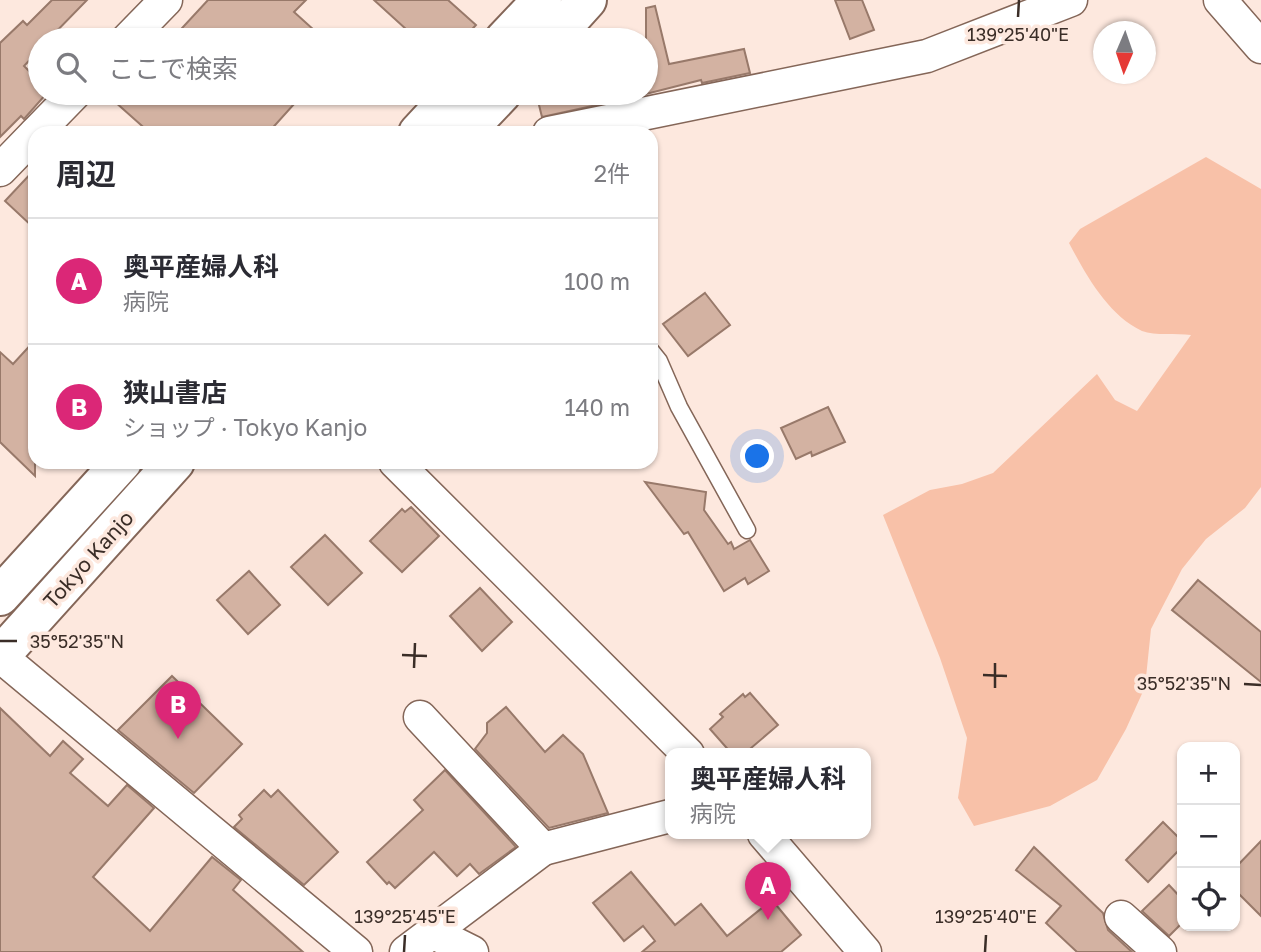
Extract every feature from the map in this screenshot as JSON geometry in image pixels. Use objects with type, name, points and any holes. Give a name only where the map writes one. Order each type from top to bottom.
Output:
[{"type":"highway","points":[[519,28],[540,12],[587,0]]},
{"type":"highway","points":[[448,126],[469,121],[488,105]]},
{"type":"highway","name":"Tokyo Kanjo","points":[[0,596],[116,469]]},
{"type":"highway","name":"Tokyo Kanjo","points":[[0,656],[169,469]]},
{"type":"street","points":[[139,28],[166,0]]},
{"type":"street","points":[[583,126],[927,56],[1071,0]]},
{"type":"street","points":[[1220,0],[1261,47]]},
{"type":"street","points":[[42,126],[63,105]]},
{"type":"street","points":[[0,170],[28,140]]},
{"type":"street","points":[[402,469],[682,748]]},
{"type":"street","points":[[0,656],[356,952]]},
{"type":"street","points":[[419,717],[543,849]]},
{"type":"street","points":[[406,952],[543,849],[665,818]]},
{"type":"street","points":[[768,839],[865,952]]},
{"type":"street","points":[[1121,917],[1160,952]]},
{"type":"street","points":[[434,933],[472,952]]},
{"type":"lane","points":[[658,360],[679,407],[747,530]]},
{"type":"shaded area","points":[[1206,157],[1261,189],[1261,487],[1245,508],[1206,539],[1182,569],[1151,629],[1145,687],[1126,729],[1097,780],[1050,806],[974,826],[958,798],[967,738],[940,658],[883,515],[930,490],[962,484],[993,473],[1097,374],[1115,400],[1137,411],[1191,335],[1147,333],[1130,324],[1108,305],[1069,243],[1080,229]]},
{"type":"building","points":[[52,0],[87,0],[60,28],[28,28],[28,62],[24,66],[28,70],[28,105],[36,105],[24,119],[21,116],[0,137],[0,43],[23,21],[27,25]]},
{"type":"building","points":[[208,0],[306,0],[294,12],[312,28],[182,28]]},
{"type":"building","points":[[374,0],[448,0],[476,25],[473,28],[405,28]]},
{"type":"building","points":[[835,0],[862,0],[874,30],[850,39]]},
{"type":"building","points":[[655,6],[669,64],[744,49],[750,73],[702,83],[701,80],[658,91],[658,28],[646,28],[646,8]]},
{"type":"building","points":[[118,105],[293,105],[274,126],[142,126]]},
{"type":"building","points":[[539,105],[597,105],[542,117]]},
{"type":"building","points":[[28,176],[28,222],[5,201]]},
{"type":"building","points":[[705,293],[730,325],[688,356],[663,324]]},
{"type":"building","points":[[28,348],[28,469],[35,469],[35,476],[0,442],[0,352],[13,364]]},
{"type":"building","points":[[828,407],[845,442],[812,456],[811,452],[796,459],[781,428]]},
{"type":"building","points":[[645,482],[706,492],[704,510],[728,544],[731,542],[734,549],[750,540],[769,571],[748,584],[745,578],[724,591],[688,532],[684,534]]},
{"type":"building","points":[[411,507],[439,536],[402,572],[370,541],[402,509],[405,512]]},
{"type":"building","points":[[325,535],[362,573],[328,605],[291,567]]},
{"type":"building","points":[[249,571],[280,605],[248,634],[217,600]]},
{"type":"building","points":[[1198,580],[1261,632],[1261,682],[1172,610]]},
{"type":"building","points":[[480,588],[512,622],[482,651],[450,616]]},
{"type":"building","points":[[172,676],[242,744],[194,793],[118,730]]},
{"type":"building","points":[[750,693],[778,725],[751,748],[727,748],[710,729],[723,717],[720,714],[743,694],[745,697]]},
{"type":"building","points":[[506,707],[545,752],[563,735],[583,754],[608,813],[549,828],[475,749],[487,733],[487,723]]},
{"type":"building","points":[[0,708],[50,756],[63,741],[83,759],[70,773],[108,806],[127,785],[154,808],[93,877],[150,931],[212,857],[241,880],[233,890],[303,952],[0,952]]},
{"type":"building","points":[[445,770],[516,847],[479,874],[470,864],[457,876],[434,852],[395,888],[389,882],[387,884],[367,862],[423,810],[414,800]]},
{"type":"building","points":[[264,790],[271,797],[278,790],[338,852],[304,885],[234,827],[242,819],[239,815]]},
{"type":"building","points":[[1163,822],[1177,836],[1177,852],[1148,882],[1126,860]]},
{"type":"building","points":[[1261,841],[1261,916],[1240,895],[1240,863]]},
{"type":"building","points":[[1034,847],[1103,913],[1108,930],[1132,952],[1077,952],[1046,923],[1061,906],[1016,870]]},
{"type":"building","points":[[631,872],[675,925],[701,904],[727,936],[772,900],[801,935],[781,952],[642,952],[655,941],[643,926],[624,941],[593,903]]},
{"type":"building","points":[[1169,885],[1177,894],[1177,928],[1169,936],[1142,911]]},
{"type":"place","name":"狭山書店","points":[[178,739]]},
{"type":"place","name":"奥平産婦人科","points":[[768,920]]}]
